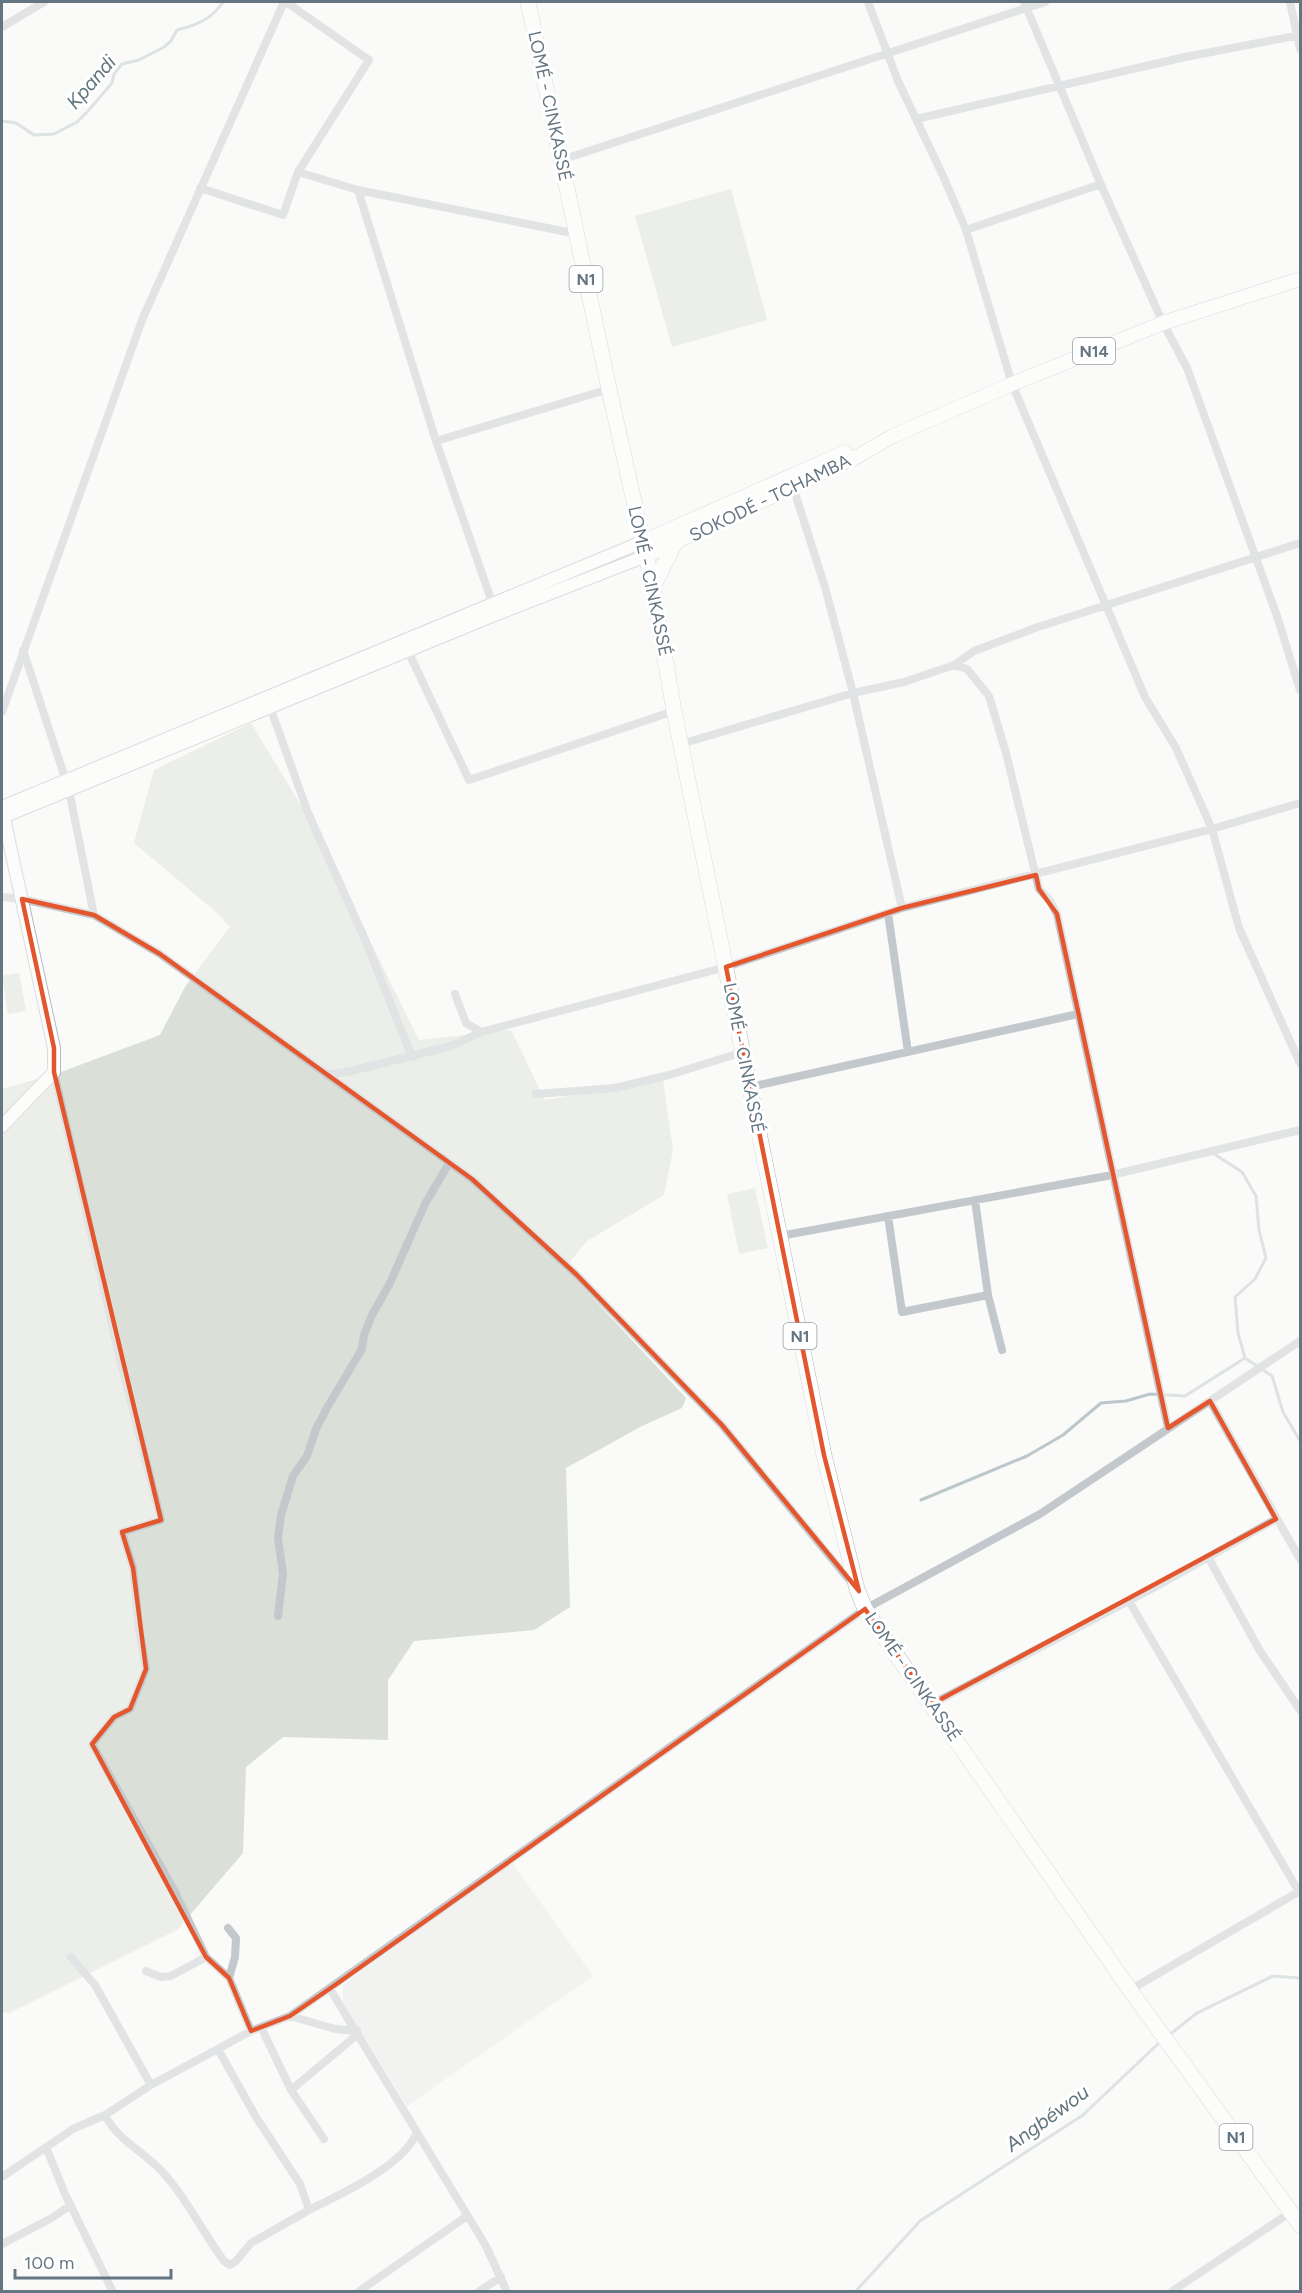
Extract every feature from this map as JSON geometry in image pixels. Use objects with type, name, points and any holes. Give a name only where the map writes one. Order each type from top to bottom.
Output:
[{"type":"highway","name":"LOMÉ - CINKASSÉ","points":[[528,2],[653,587],[674,711],[824,1455],[857,1589],[865,1609],[1130,1990],[1291,2212]]},
{"type":"highway","points":[[653,587],[675,543]]},
{"type":"highway","name":"N1","points":[[1291,2212],[1300,2226]]},
{"type":"main road","name":"SOKODÉ - TCHAMBA","points":[[644,549],[675,543],[893,436],[1012,384],[1163,322],[1300,279]]},
{"type":"main road","name":"SOKODÉ - TCHAMBA","points":[[644,549],[845,452],[893,436]]},
{"type":"main road","points":[[67,785],[644,549]]},
{"type":"main road","points":[[2,1126],[54,1072],[54,1048],[2,810],[270,707],[408,651],[495,609]]},
{"type":"street","points":[[2,27],[44,2]]},
{"type":"street","points":[[2,712],[142,320],[200,188],[285,2],[369,60],[298,172],[283,215],[200,188]]},
{"type":"street","points":[[868,2],[887,53],[966,230],[1012,384],[1145,697],[1176,748],[1212,829],[1239,928],[1300,1063]]},
{"type":"street","points":[[561,160],[887,53],[1026,4],[1045,2]]},
{"type":"street","points":[[1290,2],[1299,35],[1300,49]]},
{"type":"street","points":[[1026,4],[1101,184],[1163,322],[1187,368],[1256,558],[1300,690]]},
{"type":"street","points":[[916,119],[1185,57],[1299,35]]},
{"type":"street","points":[[298,172],[358,190],[577,234]]},
{"type":"street","points":[[966,230],[1101,184]]},
{"type":"street","points":[[358,190],[436,441],[495,609]]},
{"type":"street","points":[[436,441],[609,389]]},
{"type":"street","points":[[793,487],[825,587],[853,693],[902,908]]},
{"type":"street","points":[[681,744],[853,693],[904,682],[954,665],[974,651],[1038,627],[1300,543]]},
{"type":"street","points":[[23,650],[67,785],[94,915]]},
{"type":"street","points":[[408,651],[469,780],[674,711]]},
{"type":"street","points":[[954,665],[967,669],[989,696],[1006,753],[1039,889],[1058,914],[1112,1175],[1168,1428]]},
{"type":"street","points":[[270,707],[308,813],[364,937],[412,1057]]},
{"type":"street","points":[[327,1075],[412,1057],[452,1046],[481,1032],[726,967],[902,908],[1212,829],[1300,803]]},
{"type":"street","points":[[2,897],[22,899],[94,915],[160,954],[472,1179],[576,1274],[722,1425],[857,1589]]},
{"type":"street","points":[[888,913],[908,1052]]},
{"type":"street","points":[[455,994],[466,1023],[481,1032]]},
{"type":"street","points":[[750,1087],[1078,1014]]},
{"type":"street","points":[[536,1094],[615,1088],[669,1075],[743,1052]]},
{"type":"street","points":[[54,1072],[119,1355],[161,1520],[122,1532],[133,1568],[139,1629],[146,1669],[130,1709],[114,1717],[92,1744],[174,1890],[206,1957],[229,1978],[251,2031]]},
{"type":"street","points":[[780,1236],[1112,1175],[1300,1130]]},
{"type":"street","points":[[278,1616],[283,1574],[278,1538],[281,1515],[293,1476],[307,1456],[316,1429],[362,1349],[364,1335],[372,1315],[425,1204],[449,1163]]},
{"type":"street","points":[[975,1200],[988,1295],[1002,1350]]},
{"type":"street","points":[[888,1216],[902,1312],[988,1295]]},
{"type":"street","points":[[2,2177],[73,2128],[105,2115],[151,2085],[251,2031],[290,2016],[865,1609],[1040,1514],[1300,1341]]},
{"type":"street","points":[[1210,1401],[1300,1559]]},
{"type":"street","points":[[932,1704],[1129,1601],[1276,1519]]},
{"type":"street","points":[[1208,1557],[1260,1651],[1300,1710]]},
{"type":"street","points":[[1129,1601],[1300,1891],[1130,1990]]},
{"type":"street","points":[[228,1928],[236,1938],[235,1958],[229,1978]]},
{"type":"street","points":[[71,1957],[95,1985],[151,2085]]},
{"type":"street","points":[[146,1971],[161,1977],[171,1976],[206,1957]]},
{"type":"street","points":[[330,1989],[467,2216],[507,2292]]},
{"type":"street","points":[[290,2016],[357,2033]]},
{"type":"street","points":[[261,2027],[291,2090],[324,2139]]},
{"type":"street","points":[[291,2090],[357,2033]]},
{"type":"street","points":[[218,2049],[256,2117],[300,2184],[309,2210]]},
{"type":"street","points":[[105,2115],[112,2130],[157,2166],[168,2178],[194,2214],[220,2257],[230,2265],[251,2243],[351,2189],[380,2170],[405,2152],[416,2134]]},
{"type":"street","points":[[46,2147],[50,2161],[112,2292]]},
{"type":"street","points":[[2,2244],[50,2219],[71,2205]]},
{"type":"street","points":[[1171,2292],[1291,2212]]},
{"type":"street","points":[[358,2292],[467,2216]]},
{"type":"street","points":[[478,2292],[501,2277]]},
{"type":"highlighted area","points":[[1036,875],[1039,889],[1057,914],[1168,1428],[1210,1401],[1276,1519],[932,1704],[865,1609],[290,2016],[251,2031],[229,1978],[206,1957],[92,1744],[114,1717],[130,1709],[146,1669],[133,1568],[122,1532],[161,1520],[54,1072],[54,1048],[22,899],[94,915],[160,954],[472,1179],[576,1274],[722,1425],[859,1591],[824,1455],[726,967],[902,908]]},
{"type":"shaded area","points":[[731,189],[767,320],[672,347],[635,216]]},
{"type":"shaded area","points":[[251,723],[311,822],[419,1040],[511,1030],[545,1100],[663,1080],[673,1150],[664,1195],[587,1241],[565,1268],[686,1398],[682,1408],[642,1426],[566,1468],[570,1607],[534,1630],[414,1641],[388,1680],[388,1740],[283,1737],[246,1767],[243,1853],[177,1930],[9,2013],[2,2012],[2,1089],[61,1072],[160,1035],[185,987],[230,927],[215,911],[134,843],[154,770]]},
{"type":"shaded area","points":[[19,973],[26,1011],[8,1014],[2,976]]},
{"type":"shaded area","points":[[755,1188],[768,1248],[739,1254],[727,1194]]},
{"type":"shaded area","points":[[511,1861],[593,1976],[407,2106],[343,2003],[343,1985]]},
{"type":"waterway","name":"Kpandi","points":[[2,121],[16,123],[34,135],[54,134],[77,122],[112,83],[114,74],[122,64],[139,60],[164,47],[171,41],[177,30],[203,20],[214,13],[223,2]]},
{"type":"waterway","points":[[1211,1152],[1242,1172],[1256,1196],[1259,1230],[1266,1258],[1255,1279],[1235,1297],[1238,1333],[1245,1358]]},
{"type":"waterway","points":[[921,1500],[1027,1456],[1063,1435],[1101,1403],[1126,1401],[1150,1394],[1185,1396],[1245,1358],[1272,1376],[1283,1412],[1300,1441]]},
{"type":"waterway","name":"Angbéwou","points":[[1168,2036],[1197,2013],[1273,1976],[1300,1978]]},
{"type":"waterway","name":"Angbéwou","points":[[855,2292],[920,2221],[1083,2115],[1160,2042]]}]
